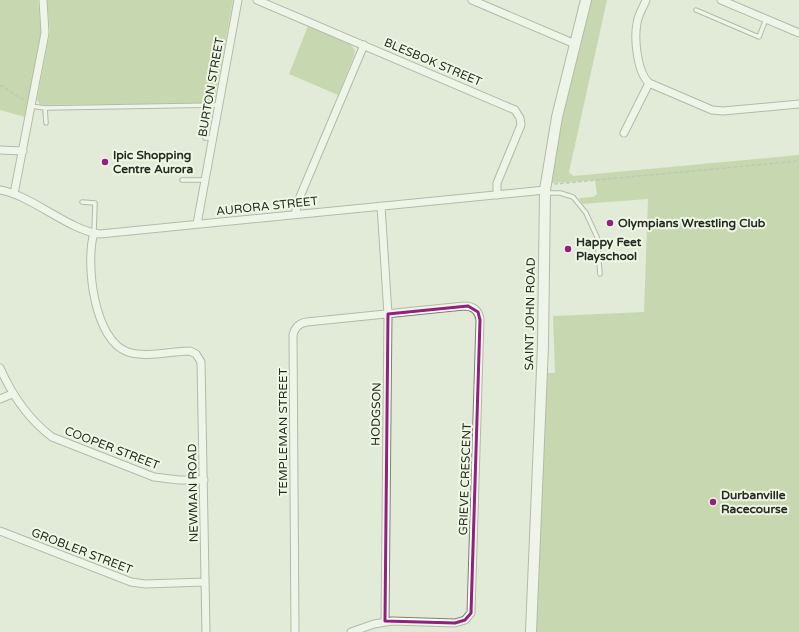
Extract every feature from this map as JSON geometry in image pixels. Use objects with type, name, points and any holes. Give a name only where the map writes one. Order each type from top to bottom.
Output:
[{"type":"main road","name":"SAINT JOHN ROAD","points":[[531,632],[543,346],[545,189],[557,117],[586,0]]},
{"type":"street","points":[[14,194],[45,33],[43,0]]},
{"type":"street","name":"BURTON STREET","points":[[197,224],[205,180],[209,138],[218,105],[238,0]]},
{"type":"street","name":"BLESBOK STREET","points":[[256,0],[513,108],[518,112],[521,125],[496,183],[497,195]]},
{"type":"street","points":[[472,0],[575,44]]},
{"type":"street","points":[[646,0],[638,18],[636,34],[639,68],[642,76],[649,83],[712,110],[723,111],[799,104]]},
{"type":"street","points":[[721,0],[799,34]]},
{"type":"street","points":[[295,214],[299,199],[364,45]]},
{"type":"street","points":[[624,133],[649,83]]},
{"type":"street","points":[[0,150],[23,151]]},
{"type":"street","name":"AURORA STREET","points":[[0,190],[14,194],[94,233],[115,233],[545,189]]},
{"type":"street","name":"HODGSON","points":[[381,206],[388,314],[385,622]]},
{"type":"street","name":"NEWMAN ROAD","points":[[94,233],[92,249],[93,298],[111,341],[122,350],[137,354],[186,351],[196,354],[202,365],[206,632]]},
{"type":"street","name":"GRIEVE CRESCENT","points":[[351,632],[385,622],[455,623],[465,620],[471,613],[480,320],[478,312],[468,306],[388,314]]},
{"type":"street","name":"TEMPLEMAN STREET","points":[[295,632],[294,332],[299,325],[304,322],[388,314]]},
{"type":"street","name":"COOPER STREET","points":[[0,368],[12,394],[38,426],[59,440],[154,476],[179,480],[204,480]]},
{"type":"street","points":[[0,399],[12,394]]},
{"type":"street","name":"GROBLER STREET","points":[[0,531],[131,582],[145,584],[205,582]]},
{"type":"lane","points":[[696,10],[759,37],[766,19]]},
{"type":"lane","points":[[31,106],[46,108],[218,105]]},
{"type":"lane","points":[[46,108],[46,123]]},
{"type":"lane","points":[[182,180],[205,180]]},
{"type":"lane","points":[[545,189],[568,195],[579,203],[586,213],[598,237],[600,274]]},
{"type":"lane","points":[[82,202],[95,203],[94,233]]},
{"type":"path","points":[[0,85],[31,106]]},
{"type":"path","points":[[545,189],[571,183],[799,161]]},
{"type":"highlighted area","points":[[468,306],[478,312],[480,320],[471,613],[465,620],[455,623],[385,621],[388,314]]},
{"type":"green space","points":[[0,0],[38,0],[41,33],[25,117],[0,110]]},
{"type":"green space","points":[[47,0],[233,0],[214,103],[40,105],[37,99],[50,31]]},
{"type":"green space","name":"Durbanville Racecourse","points":[[590,0],[607,0],[569,172],[573,176],[799,155],[799,632],[535,632],[546,373],[555,373],[553,316],[644,312],[648,199],[582,204],[579,198],[593,197],[597,194],[595,180],[551,183],[562,116]]},
{"type":"green space","points":[[308,26],[350,44],[355,50],[338,95],[289,74]]},
{"type":"place","name":"Ipic Shopping Centre Aurora","points":[[105,162]]},
{"type":"place","name":"Olympians Wrestling Club","points":[[610,223]]},
{"type":"place","name":"Happy Feet Playschool","points":[[568,249]]},
{"type":"place","name":"Durbanville Racecourse","points":[[713,502]]}]
